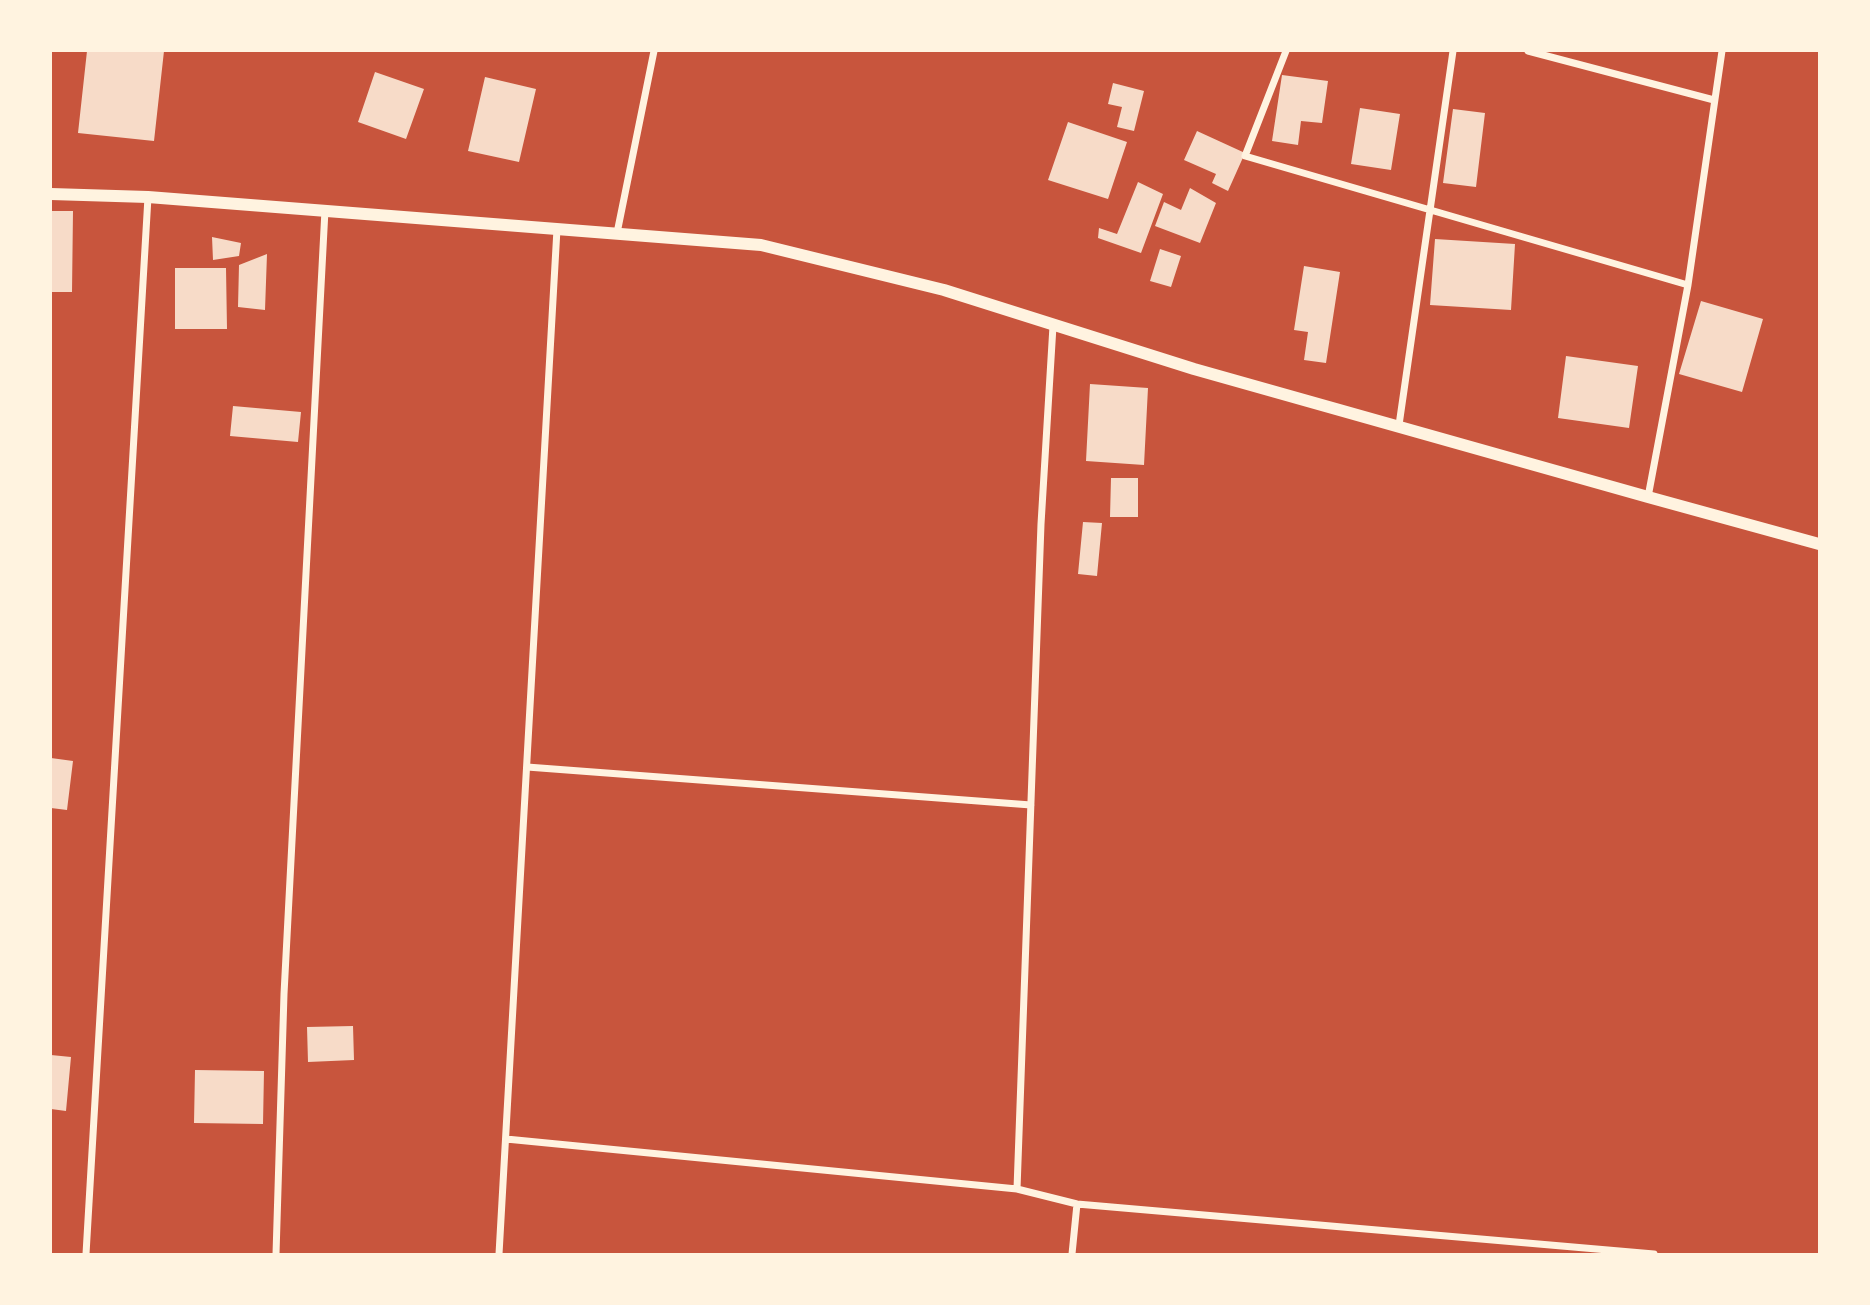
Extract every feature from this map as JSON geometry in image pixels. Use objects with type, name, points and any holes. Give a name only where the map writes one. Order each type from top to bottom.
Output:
[{"type":"street","points":[[617,233],[654,51]]},
{"type":"street","points":[[1286,51],[1245,156],[1688,285]]},
{"type":"street","points":[[1399,425],[1453,51]]},
{"type":"street","points":[[1528,51],[1714,100]]},
{"type":"street","points":[[1648,497],[1688,285],[1722,51]]},
{"type":"street","points":[[51,194],[148,197],[761,245],[944,290],[1207,372],[1819,544]]},
{"type":"street","points":[[86,1254],[148,197]]},
{"type":"street","points":[[276,1254],[284,994],[325,210]]},
{"type":"street","points":[[499,1254],[557,229]]},
{"type":"street","points":[[1017,1189],[1041,524],[1053,326]]},
{"type":"street","points":[[527,767],[1031,805]]},
{"type":"street","points":[[506,1139],[1017,1189],[1077,1204],[1654,1254]]},
{"type":"street","points":[[1072,1254],[1077,1204]]},
{"type":"building","points":[[87,51],[164,51],[154,141],[78,133]]},
{"type":"building","points":[[375,72],[424,89],[406,139],[358,122]]},
{"type":"building","points":[[1282,75],[1328,81],[1322,123],[1301,121],[1298,145],[1272,141]]},
{"type":"building","points":[[485,77],[536,89],[519,162],[468,151]]},
{"type":"building","points":[[1113,83],[1144,91],[1134,131],[1117,127],[1122,107],[1108,104]]},
{"type":"building","points":[[1360,108],[1400,114],[1391,170],[1351,164]]},
{"type":"building","points":[[1453,109],[1485,113],[1476,187],[1443,183]]},
{"type":"building","points":[[1068,122],[1127,142],[1108,199],[1048,180]]},
{"type":"building","points":[[1197,131],[1245,153],[1228,191],[1212,183],[1216,174],[1184,160]]},
{"type":"building","points":[[1138,182],[1163,194],[1141,253],[1098,238],[1099,228],[1117,234]]},
{"type":"building","points":[[1190,188],[1216,203],[1200,243],[1155,226],[1164,202],[1181,210]]},
{"type":"building","points":[[51,211],[73,211],[72,292],[51,292]]},
{"type":"building","points":[[212,237],[241,243],[239,256],[213,260]]},
{"type":"building","points":[[1435,239],[1515,244],[1511,310],[1430,305]]},
{"type":"building","points":[[1160,249],[1181,256],[1171,287],[1150,281]]},
{"type":"building","points":[[267,254],[265,310],[238,307],[239,265]]},
{"type":"building","points":[[1304,266],[1340,272],[1326,363],[1304,360],[1308,332],[1294,330]]},
{"type":"building","points":[[175,268],[226,268],[227,329],[175,329]]},
{"type":"building","points":[[1701,301],[1763,319],[1742,392],[1679,374]]},
{"type":"building","points":[[1566,356],[1638,366],[1629,428],[1558,418]]},
{"type":"building","points":[[1090,384],[1148,388],[1144,465],[1086,461]]},
{"type":"building","points":[[233,406],[301,412],[298,442],[230,436]]},
{"type":"building","points":[[1111,478],[1138,478],[1138,517],[1110,517]]},
{"type":"building","points":[[1083,522],[1102,523],[1097,576],[1078,574]]},
{"type":"building","points":[[51,758],[73,761],[67,810],[51,808]]},
{"type":"building","points":[[353,1026],[354,1060],[308,1062],[307,1027]]},
{"type":"building","points":[[51,1055],[71,1057],[66,1111],[51,1109]]},
{"type":"building","points":[[195,1070],[264,1071],[263,1124],[194,1123]]}]
